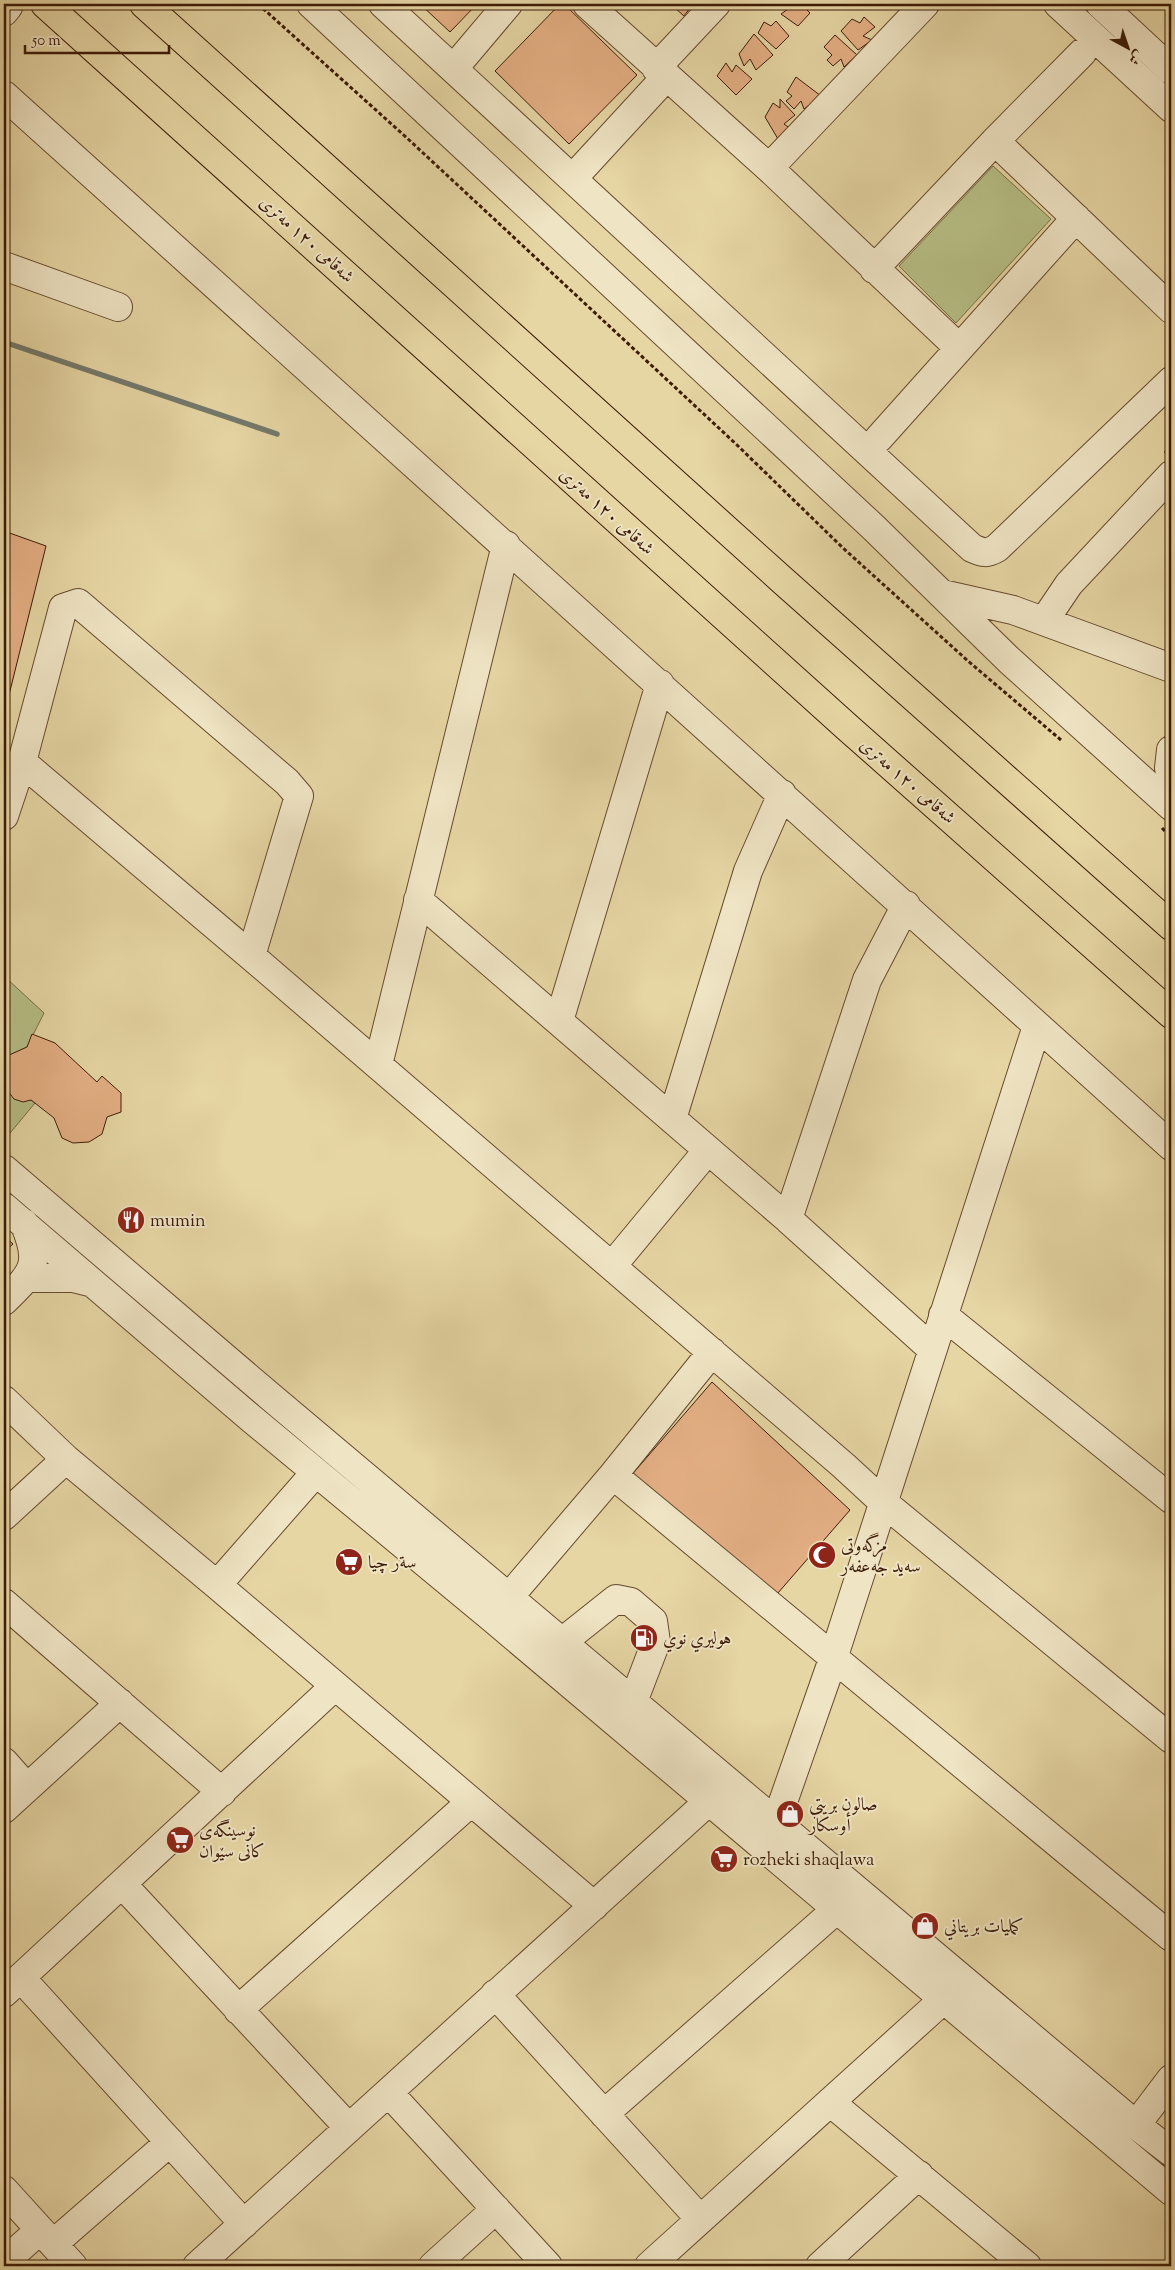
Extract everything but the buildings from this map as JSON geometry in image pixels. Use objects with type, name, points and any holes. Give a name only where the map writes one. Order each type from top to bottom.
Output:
[{"type":"highway","name":"شەقامی ١٢٠ مەتری","points":[[45,4],[840,721],[1171,1014]]},
{"type":"highway","points":[[144,4],[781,579],[1171,926]]},
{"type":"street","points":[[311,4],[942,594],[1164,815]]},
{"type":"street","points":[[382,4],[454,68],[972,548],[980,552],[988,553],[998,548],[1171,381]]},
{"type":"street","points":[[454,68],[508,4]]},
{"type":"street","points":[[587,4],[769,168],[958,347]]},
{"type":"street","points":[[573,178],[716,4]]},
{"type":"street","points":[[769,168],[925,4]]},
{"type":"street","points":[[1058,4],[1171,108]]},
{"type":"street","points":[[1100,4],[1171,70]]},
{"type":"street","points":[[874,269],[994,141],[1082,53]]},
{"type":"street","points":[[4,95],[906,905],[1036,1026],[1171,1146]]},
{"type":"street","points":[[994,141],[1171,309]]},
{"type":"street","points":[[879,438],[958,347],[1076,218]]},
{"type":"street","points":[[4,266],[118,307]]},
{"type":"street","points":[[1044,621],[1069,584],[1171,475]]},
{"type":"street","points":[[378,1065],[506,545]]},
{"type":"street","points":[[942,594],[1013,610],[1171,668]]},
{"type":"street","points":[[4,816],[22,762],[63,608],[78,603],[287,782],[299,796],[251,956]]},
{"type":"street","points":[[559,1021],[660,684]]},
{"type":"street","points":[[1171,750],[1169,768],[1171,778]]},
{"type":"street","points":[[22,762],[612,1266],[883,1502],[1171,1739]]},
{"type":"street","points":[[672,1119],[748,871],[782,794]]},
{"type":"street","points":[[418,900],[708,1150],[932,1349]]},
{"type":"street","points":[[788,1220],[867,980],[906,905]]},
{"type":"street","points":[[776,1822],[833,1658],[1036,1026]]},
{"type":"street","points":[[612,1266],[708,1150]]},
{"type":"street","points":[[4,1169],[272,1398],[1136,2125],[1171,2152]]},
{"type":"street","points":[[4,1301],[28,1278],[33,1263],[34,1248],[14,1215]]},
{"type":"street","points":[[14,1215],[253,1420],[709,1801],[1171,2191]]},
{"type":"street","points":[[28,1278],[73,1278],[94,1283]]},
{"type":"street","points":[[943,1315],[1171,1499]]},
{"type":"street","points":[[509,1597],[613,1476],[712,1352]]},
{"type":"street","points":[[253,1420],[272,1398]]},
{"type":"street","points":[[4,1400],[66,1459],[218,1585],[594,1906]]},
{"type":"street","points":[[4,1516],[66,1459]]},
{"type":"street","points":[[218,1585],[316,1472]]},
{"type":"street","points":[[613,1476],[1171,1937]]},
{"type":"street","points":[[562,1642],[616,1599],[631,1602],[653,1621],[656,1642],[633,1702]]},
{"type":"street","points":[[4,1604],[222,1792]]},
{"type":"street","points":[[244,2224],[170,2142],[12,1986],[335,1686]]},
{"type":"street","points":[[4,1809],[120,1703]]},
{"type":"street","points":[[4,1762],[27,1788]]},
{"type":"street","points":[[197,2266],[709,1801]]},
{"type":"street","points":[[238,2010],[471,1802]]},
{"type":"street","points":[[122,1884],[350,2128]]},
{"type":"street","points":[[604,2114],[837,1909]]},
{"type":"street","points":[[495,1994],[700,2219]]},
{"type":"street","points":[[660,2263],[700,2219],[944,1999]]},
{"type":"street","points":[[1136,2125],[1171,2079]]},
{"type":"street","points":[[389,2093],[548,2266]]},
{"type":"street","points":[[830,2102],[1027,2266]]},
{"type":"street","points":[[4,2262],[46,2237],[170,2142]]},
{"type":"street","points":[[820,2266],[919,2175]]},
{"type":"street","points":[[4,2190],[73,2266]]},
{"type":"street","points":[[433,2266],[496,2209]]},
{"type":"path","points":[[258,4],[407,138],[736,444],[844,548],[968,661],[1063,742]]},
{"type":"path","points":[[1164,815],[1171,837]]},
{"type":"green space","points":[[993,166],[1051,219],[956,323],[899,266]]},
{"type":"green space","points":[[4,976],[44,1013],[27,1047],[8,1056],[4,1066]]},
{"type":"green space","points":[[4,1086],[18,1100],[31,1100],[35,1103],[6,1138],[4,1136]]},
{"type":"waterway","points":[[4,342],[277,434]]},
{"type":"place","name":"mumin","points":[[131,1220]]},
{"type":"place","name":"مزگەوتی سەید جەعفەر","points":[[822,1555]]},
{"type":"place","name":"سةر چيا","points":[[349,1562]]},
{"type":"place","name":"هوليري نوي","points":[[644,1638]]},
{"type":"place","name":"صالون بريتي أوسكار","points":[[790,1814]]},
{"type":"place","name":"نوسینگەی کانی سێوان","points":[[180,1840]]},
{"type":"place","name":"rozheki shaqlawa","points":[[724,1859]]},
{"type":"place","name":"كمليات بريتاني","points":[[925,1926]]}]
